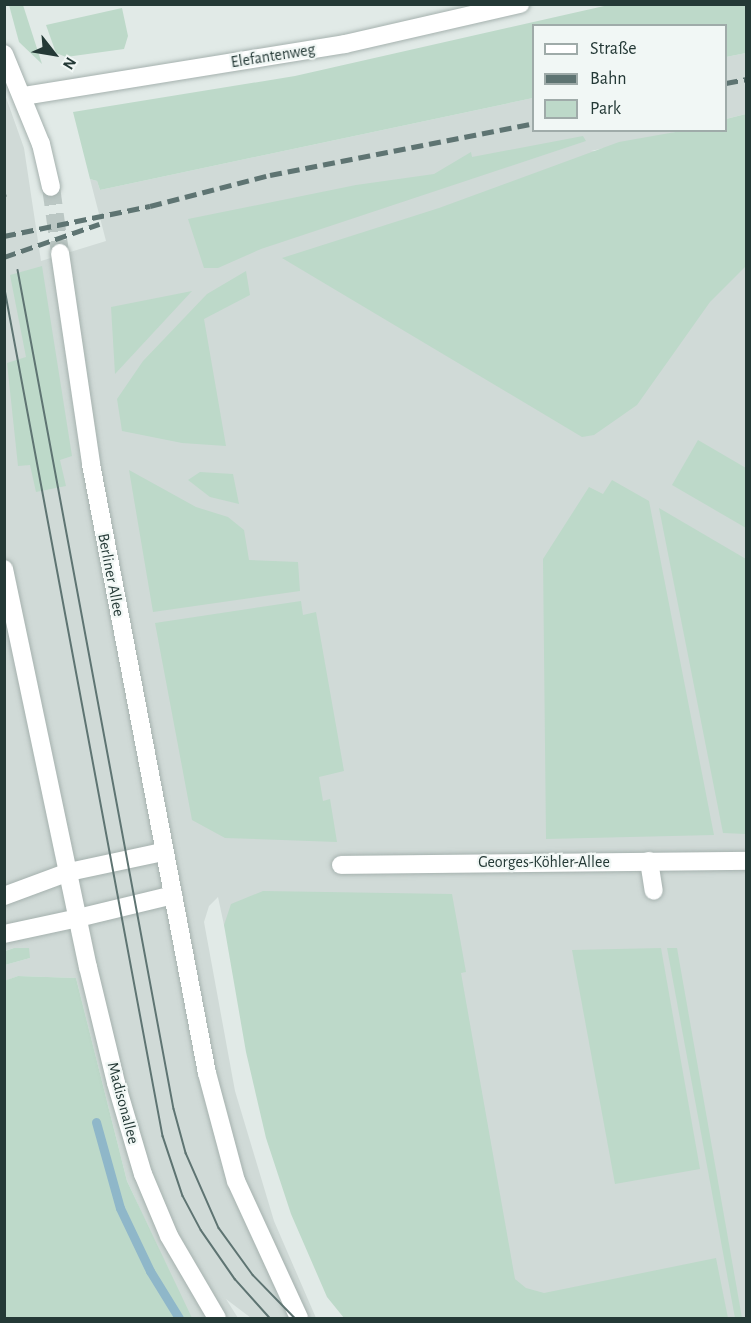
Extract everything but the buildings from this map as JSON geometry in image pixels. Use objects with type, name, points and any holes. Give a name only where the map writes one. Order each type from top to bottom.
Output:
[{"type":"main road","name":"Elefantenweg","points":[[24,96],[345,44],[520,4]]},
{"type":"main road","points":[[4,54],[24,96],[41,144],[51,187]]},
{"type":"main road","name":"Berliner Allee","points":[[60,253],[91,464],[162,852],[173,895]]},
{"type":"main road","points":[[4,569],[69,872]]},
{"type":"main road","points":[[4,896],[69,872],[162,852]]},
{"type":"main road","points":[[649,861],[654,891]]},
{"type":"main road","name":"Georges-Köhler-Allee","points":[[341,865],[747,861]]},
{"type":"main road","name":"Madisonallee","points":[[69,872],[116,1083],[143,1174],[169,1236],[217,1318]]},
{"type":"main road","points":[[4,934],[173,895],[221,1132],[236,1180],[299,1318]]},
{"type":"shaded area","points":[[746,53],[746,114],[727,119],[727,57]]},
{"type":"shaded area","points":[[4,92],[24,148],[41,261],[106,241],[90,179],[97,181],[100,190],[532,98],[532,132],[676,132],[591,151],[746,150],[746,1318],[365,1318],[224,925],[218,897],[209,906],[204,922],[235,1091],[274,1221],[316,1318],[251,1318],[226,1299],[238,1318],[192,1318],[127,1181],[76,978],[18,976],[5,981],[5,965],[30,958],[14,948],[4,951]]},
{"type":"green space","points":[[613,4],[746,5],[746,53],[727,57],[727,24],[532,24],[532,98],[100,190],[97,181],[90,179],[73,112],[295,76]]},
{"type":"green space","points":[[9,5],[23,5],[42,64],[19,42]]},
{"type":"green space","points":[[122,8],[128,36],[124,49],[66,57],[56,53],[46,25]]},
{"type":"green space","points":[[746,114],[746,266],[710,302],[637,405],[594,435],[582,437],[282,258],[439,208],[619,142],[675,132],[727,132],[727,119]]},
{"type":"green space","points":[[583,136],[586,141],[261,249],[218,268],[204,268],[188,219],[356,185],[434,174],[471,152],[472,157]]},
{"type":"green space","points":[[42,266],[72,456],[60,460],[66,486],[36,492],[30,465],[18,466],[7,363],[26,357],[10,275]]},
{"type":"green space","points":[[246,271],[250,295],[204,319],[226,446],[182,443],[122,431],[117,399],[143,361],[207,294]]},
{"type":"green space","points":[[192,291],[115,374],[111,307]]},
{"type":"green space","points":[[698,440],[746,468],[746,528],[672,485]]},
{"type":"green space","points":[[129,470],[196,507],[228,517],[244,530],[249,560],[298,562],[300,591],[153,612]]},
{"type":"green space","points":[[200,472],[233,474],[239,504],[210,497],[188,480]]},
{"type":"green space","points":[[612,480],[649,501],[714,835],[546,839],[543,559],[589,487],[603,494]]},
{"type":"green space","points":[[659,508],[746,559],[746,834],[723,833]]},
{"type":"green space","points":[[301,601],[303,615],[316,612],[344,771],[319,777],[323,801],[330,799],[337,842],[225,838],[192,820],[155,623]]},
{"type":"green space","points":[[263,891],[452,894],[466,972],[461,973],[515,1279],[526,1288],[544,1293],[716,1258],[728,1318],[344,1318],[327,1297],[291,1214],[266,1138],[246,1052],[224,925],[231,904]]},
{"type":"green space","points":[[14,948],[29,948],[30,958],[5,965],[5,951]]},
{"type":"green space","points":[[661,948],[700,1169],[615,1184],[572,950]]},
{"type":"green space","points":[[667,948],[677,948],[742,1318],[735,1318]]},
{"type":"green space","points":[[18,976],[76,978],[127,1181],[192,1318],[5,1318],[4,981]]},
{"type":"waterway","points":[[96,1122],[120,1208],[150,1271],[179,1318]]},
{"type":"tunnel","points":[[51,187],[60,253]]},
{"type":"tram line","points":[[4,189],[6,196]]},
{"type":"tram line","points":[[18,270],[174,1109],[186,1153],[219,1228],[253,1275],[295,1318]]},
{"type":"tram line","points":[[4,284],[163,1136],[183,1196],[201,1230],[235,1279],[270,1318]]},
{"type":"railway","points":[[727,83],[746,79]]},
{"type":"railway","points":[[4,236],[150,206],[270,175],[532,123]]},
{"type":"railway","points":[[4,257],[99,224]]}]
